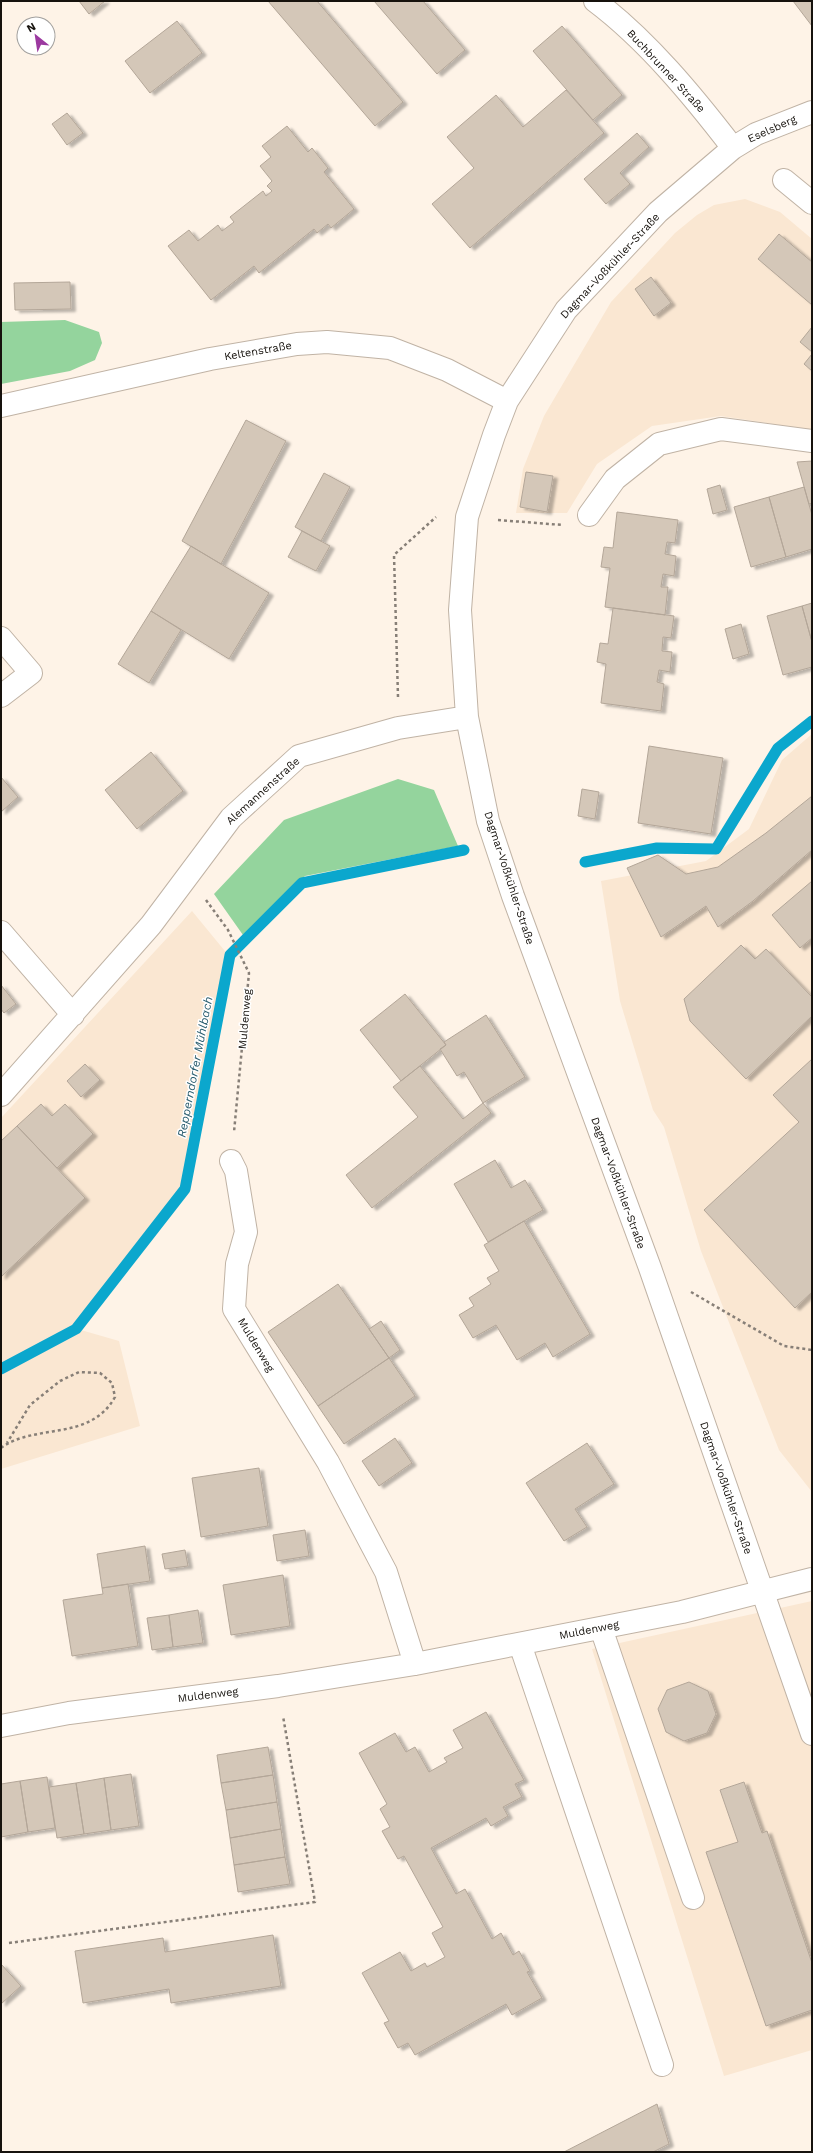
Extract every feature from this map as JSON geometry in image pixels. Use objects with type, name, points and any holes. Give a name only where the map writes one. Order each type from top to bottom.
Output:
[{"type":"street","name":"Buchbrunner Straße","points":[[595,1],[612,8],[692,95],[733,148]]},
{"type":"street","name":"Eselsberg","points":[[733,148],[756,134],[812,112]]},
{"type":"street","name":"Dagmar-Voßkühler-Straße","points":[[733,148],[658,212],[566,310],[507,401],[467,517],[460,610],[467,716],[488,821],[513,896],[650,1268],[812,1734]]},
{"type":"street","points":[[784,180],[812,203]]},
{"type":"street","name":"Keltenstraße","points":[[1,406],[210,359],[298,344],[327,342],[390,348],[447,370],[507,401]]},
{"type":"street","points":[[589,515],[615,479],[659,444],[720,429],[812,441]]},
{"type":"street","points":[[1,638],[31,673],[1,696]]},
{"type":"street","name":"Alemannenstraße","points":[[1,1096],[73,1016],[151,925],[231,818],[299,756],[398,728],[467,716]]},
{"type":"street","points":[[1,932],[73,1016]]},
{"type":"street","name":"Muldenweg","points":[[231,1161],[236,1171],[246,1232],[237,1264],[234,1309],[328,1462],[386,1572],[415,1664]]},
{"type":"street","points":[[763,1593],[812,1579]]},
{"type":"street","name":"Muldenweg","points":[[1,1726],[69,1713],[278,1686],[415,1664],[601,1628],[763,1593]]},
{"type":"street","points":[[601,1628],[693,1898]]},
{"type":"street","points":[[520,1644],[662,2065]]},
{"type":"path","points":[[398,728],[394,555],[438,515],[559,526],[589,515]]},
{"type":"path","name":"Muldenweg","points":[[228,930],[249,973],[231,1161]]},
{"type":"path","points":[[690,1292],[784,1346],[812,1350]]},
{"type":"path","points":[[1,1448],[7,1443],[30,1404],[60,1381],[79,1372],[100,1373],[112,1382],[115,1397],[108,1409],[96,1416],[77,1427],[7,1443]]},
{"type":"path","points":[[9,1943],[315,1902],[278,1686]]},
{"type":"shaded area","points":[[745,199],[780,212],[812,239],[812,430],[721,416],[652,426],[597,464],[567,513],[516,513],[523,469],[544,416],[611,302],[675,233],[697,215],[714,205]]},
{"type":"shaded area","points":[[812,734],[812,1492],[779,1450],[701,1251],[664,1127],[653,1110],[620,1001],[601,881],[706,861],[749,829],[782,760]]},
{"type":"shaded area","points":[[192,911],[229,956],[182,1188],[74,1328],[119,1341],[140,1426],[1,1469],[1,1118]]},
{"type":"shaded area","points":[[812,1601],[812,2050],[724,2076],[592,1649]]},
{"type":"green space","points":[[65,320],[99,332],[102,343],[95,360],[70,371],[1,384],[1,322]]},
{"type":"green space","points":[[398,779],[434,790],[458,846],[305,876],[243,935],[214,894],[284,820]]},
{"type":"building","points":[[79,1],[105,1],[89,14]]},
{"type":"building","points":[[268,1],[317,1],[403,102],[375,126]]},
{"type":"building","points":[[374,1],[423,1],[465,50],[437,74]]},
{"type":"building","points":[[793,1],[812,1],[812,26]]},
{"type":"building","points":[[177,21],[202,53],[150,93],[125,61]]},
{"type":"building","points":[[562,26],[622,95],[593,120],[533,51]]},
{"type":"building","points":[[566,90],[604,133],[470,248],[432,204],[474,168],[447,137],[496,95],[523,127]]},
{"type":"building","points":[[67,113],[83,133],[67,145],[52,124]]},
{"type":"building","points":[[287,126],[308,152],[312,148],[328,168],[324,172],[354,209],[331,228],[328,224],[317,233],[314,229],[259,273],[254,266],[211,300],[168,246],[189,230],[198,241],[218,225],[222,231],[234,222],[230,217],[263,191],[266,196],[272,191],[267,186],[272,181],[260,166],[271,157],[262,146]]},
{"type":"building","points":[[637,133],[649,147],[620,173],[630,184],[606,204],[584,179]]},
{"type":"building","points":[[779,234],[812,262],[812,305],[758,259]]},
{"type":"building","points":[[651,277],[671,303],[654,316],[635,289]]},
{"type":"building","points":[[70,282],[71,309],[15,310],[14,283]]},
{"type":"building","points":[[812,327],[812,352],[800,342]]},
{"type":"building","points":[[812,354],[812,371],[804,364]]},
{"type":"building","points":[[246,420],[286,441],[221,564],[182,541]]},
{"type":"building","points":[[812,461],[812,503],[809,504],[797,462]]},
{"type":"building","points":[[526,472],[553,476],[547,512],[520,507]]},
{"type":"building","points":[[324,473],[350,487],[321,541],[295,527]]},
{"type":"building","points":[[720,485],[727,510],[713,514],[707,489]]},
{"type":"building","points":[[804,487],[812,515],[812,549],[786,557],[769,497]]},
{"type":"building","points":[[769,497],[786,557],[751,567],[734,507]]},
{"type":"building","points":[[617,512],[678,520],[675,543],[667,542],[665,554],[676,556],[674,576],[663,574],[661,587],[668,587],[665,615],[605,607],[610,568],[601,567],[604,547],[613,548]]},
{"type":"building","points":[[302,531],[330,546],[316,571],[288,557]]},
{"type":"building","points":[[191,546],[269,593],[229,659],[151,611]]},
{"type":"building","points":[[812,603],[812,642],[802,606]]},
{"type":"building","points":[[802,606],[812,642],[812,667],[783,675],[767,616]]},
{"type":"building","points":[[613,608],[674,616],[671,638],[663,637],[662,651],[672,652],[670,672],[659,670],[657,682],[664,684],[661,711],[601,703],[606,664],[597,662],[600,643],[608,644]]},
{"type":"building","points":[[151,611],[181,630],[149,683],[118,664]]},
{"type":"building","points":[[741,624],[749,654],[733,659],[725,629]]},
{"type":"building","points":[[649,746],[723,758],[711,834],[638,823]]},
{"type":"building","points":[[151,752],[183,791],[137,829],[105,790]]},
{"type":"building","points":[[1,777],[18,797],[1,812]]},
{"type":"building","points":[[582,789],[599,792],[595,819],[578,816]]},
{"type":"building","points":[[812,796],[812,850],[753,901],[718,927],[706,906],[661,937],[627,868],[658,855],[686,874],[718,867],[766,833]]},
{"type":"building","points":[[812,881],[812,938],[800,948],[772,915]]},
{"type":"building","points":[[741,945],[755,959],[766,949],[812,997],[812,1016],[746,1079],[690,1021],[684,999]]},
{"type":"building","points":[[1,985],[16,1004],[4,1013],[1,1009]]},
{"type":"building","points":[[405,994],[446,1045],[401,1081],[360,1030]]},
{"type":"building","points":[[486,1015],[525,1077],[483,1103],[464,1072],[457,1076],[440,1049],[446,1045],[444,1042]]},
{"type":"building","points":[[812,1059],[812,1292],[795,1308],[704,1210],[799,1122],[773,1095]]},
{"type":"building","points":[[85,1064],[100,1080],[81,1097],[67,1081]]},
{"type":"building","points":[[420,1066],[463,1119],[483,1103],[491,1113],[372,1208],[346,1175],[418,1117],[393,1087]]},
{"type":"building","points":[[41,1104],[52,1116],[65,1104],[93,1134],[57,1168],[17,1126]]},
{"type":"building","points":[[17,1126],[85,1198],[1,1277],[1,1141]]},
{"type":"building","points":[[495,1160],[511,1188],[525,1180],[543,1210],[488,1242],[454,1184]]},
{"type":"building","points":[[524,1221],[590,1334],[553,1357],[545,1343],[517,1360],[496,1325],[473,1338],[459,1315],[474,1306],[469,1298],[491,1284],[487,1278],[499,1271],[484,1245]]},
{"type":"building","points":[[338,1284],[389,1358],[318,1406],[268,1332]]},
{"type":"building","points":[[381,1321],[400,1350],[389,1358],[369,1329]]},
{"type":"building","points":[[389,1358],[415,1396],[344,1444],[318,1406]]},
{"type":"building","points":[[395,1438],[412,1463],[379,1486],[362,1461]]},
{"type":"building","points":[[587,1443],[614,1484],[575,1509],[587,1527],[564,1541],[526,1483]]},
{"type":"building","points":[[259,1468],[268,1526],[201,1537],[192,1478]]},
{"type":"building","points":[[305,1530],[309,1556],[277,1561],[273,1535]]},
{"type":"building","points":[[145,1546],[150,1581],[102,1588],[97,1554]]},
{"type":"building","points":[[185,1550],[188,1566],[165,1569],[162,1554]]},
{"type":"building","points":[[283,1575],[290,1626],[231,1635],[223,1585]]},
{"type":"building","points":[[128,1584],[138,1646],[72,1656],[63,1600],[103,1594],[102,1588]]},
{"type":"building","points":[[198,1610],[203,1643],[173,1647],[169,1615]]},
{"type":"building","points":[[169,1615],[173,1647],[152,1650],[147,1618]]},
{"type":"building","points":[[689,1682],[708,1691],[716,1714],[707,1733],[684,1741],[666,1732],[658,1709],[667,1690]]},
{"type":"building","points":[[486,1712],[524,1780],[515,1784],[522,1797],[503,1807],[508,1816],[491,1826],[486,1818],[431,1848],[456,1894],[465,1889],[492,1939],[501,1933],[513,1955],[519,1951],[530,1971],[527,1972],[542,1998],[512,2015],[506,2004],[415,2055],[408,2043],[398,2048],[384,2023],[389,2021],[362,1973],[400,1952],[411,1971],[425,1963],[427,1967],[445,1957],[432,1933],[443,1927],[404,1856],[398,1859],[382,1831],[390,1827],[380,1809],[387,1804],[359,1753],[395,1733],[406,1752],[415,1747],[429,1772],[447,1762],[444,1758],[463,1748],[453,1730]]},
{"type":"building","points":[[268,1747],[273,1775],[221,1783],[217,1755]]},
{"type":"building","points":[[131,1774],[139,1826],[111,1830],[104,1778]]},
{"type":"building","points":[[273,1775],[277,1802],[226,1810],[221,1783]]},
{"type":"building","points":[[47,1777],[55,1828],[28,1832],[20,1781]]},
{"type":"building","points":[[104,1778],[111,1830],[84,1834],[76,1783]]},
{"type":"building","points":[[20,1781],[28,1832],[1,1837],[1,1784]]},
{"type":"building","points":[[744,1782],[762,1833],[767,1831],[812,1963],[812,2010],[766,2026],[706,1852],[738,1842],[720,1790]]},
{"type":"building","points":[[76,1783],[84,1834],[57,1838],[49,1787]]},
{"type":"building","points":[[277,1802],[281,1829],[230,1838],[226,1810]]},
{"type":"building","points":[[281,1829],[285,1857],[234,1865],[230,1838]]},
{"type":"building","points":[[285,1857],[290,1884],[238,1892],[234,1865]]},
{"type":"building","points":[[273,1935],[281,1986],[171,2003],[169,1989],[83,2003],[75,1951],[163,1938],[165,1952]]},
{"type":"building","points":[[1,1964],[21,1986],[1,2004]]},
{"type":"building","points":[[657,2104],[669,2144],[653,2152],[564,2152]]},
{"type":"waterway","name":"Repperndorfer Mühlbach","points":[[585,862],[657,848],[716,849],[778,748],[812,721]]},
{"type":"waterway","name":"Repperndorfer Mühlbach","points":[[1,1369],[76,1329],[185,1189],[230,955],[302,883],[464,850]]}]
